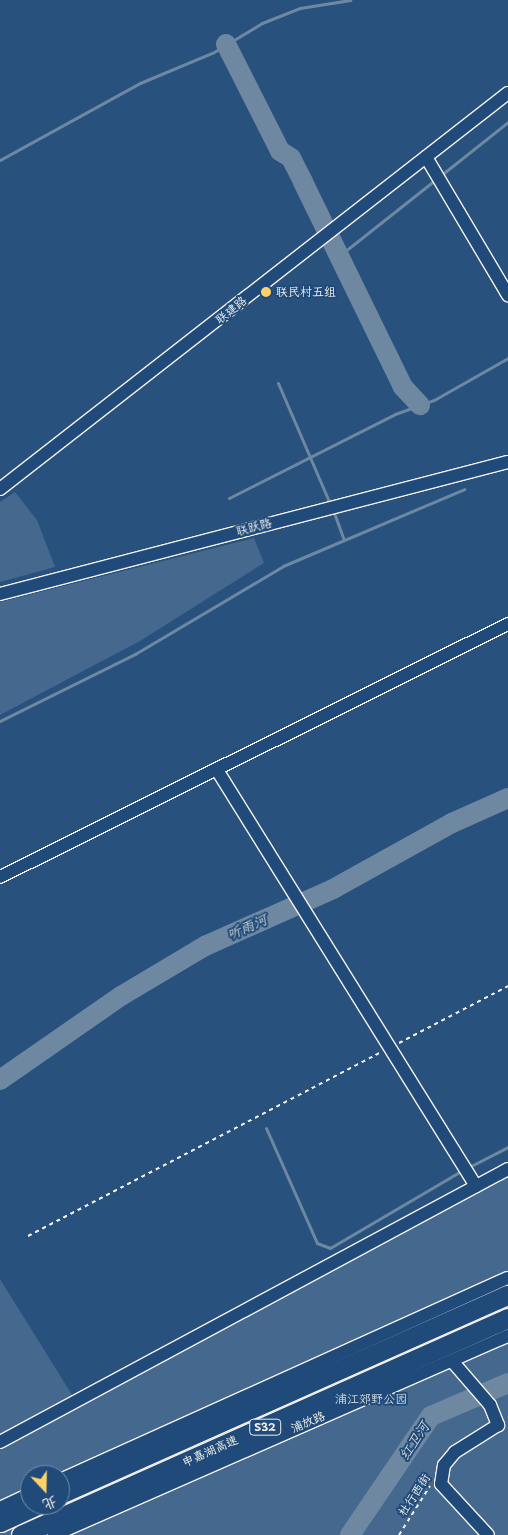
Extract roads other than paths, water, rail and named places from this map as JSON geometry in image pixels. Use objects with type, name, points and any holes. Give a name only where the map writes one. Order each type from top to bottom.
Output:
[{"type":"highway","name":"申嘉湖高速","points":[[70,1490],[508,1295]]},
{"type":"highway","name":"申嘉湖高速","points":[[21,1535],[508,1318]]},
{"type":"highway","points":[[0,1522],[20,1513]]},
{"type":"street","name":"联建路","points":[[0,489],[508,93]]},
{"type":"street","points":[[426,157],[506,288]]},
{"type":"street","name":"联跃路","points":[[0,594],[508,462]]},
{"type":"street","points":[[0,877],[508,624]]},
{"type":"street","points":[[217,770],[476,1186]]},
{"type":"street","points":[[0,1442],[508,1169]]},
{"type":"street","points":[[70,1475],[508,1278]]},
{"type":"street","name":"浦放路","points":[[54,1535],[508,1336]]},
{"type":"street","points":[[452,1361],[490,1405],[498,1425],[444,1465],[441,1484],[488,1535]]},
{"type":"street","points":[[0,1508],[20,1499]]},
{"type":"waterway","points":[[0,160],[140,83],[214,52],[262,23],[300,8],[350,0]]},
{"type":"waterway","points":[[226,44],[280,151],[291,158],[403,387],[420,405]]},
{"type":"waterway","points":[[440,176],[508,122]]},
{"type":"waterway","points":[[339,256],[435,180]]},
{"type":"waterway","points":[[229,498],[395,414],[434,400],[508,358]]},
{"type":"waterway","points":[[278,383],[330,504]]},
{"type":"waterway","points":[[0,721],[135,654],[283,566],[464,489]]},
{"type":"waterway","points":[[333,510],[344,540]]},
{"type":"waterway","name":"听雨河","points":[[0,1080],[121,996],[205,946],[333,889],[452,823],[508,798]]},
{"type":"waterway","name":"听雨河","points":[[505,800],[508,806]]},
{"type":"waterway","points":[[266,1128],[317,1243],[330,1248],[463,1170]]},
{"type":"waterway","points":[[469,1167],[508,1147]]},
{"type":"waterway","name":"红卫河","points":[[350,1535],[431,1416],[508,1383]]},
{"type":"place","name":"联民村五组","points":[[266,292]]},
{"type":"park label","name":"浦江郊野公园","points":[[371,1399]]}]
